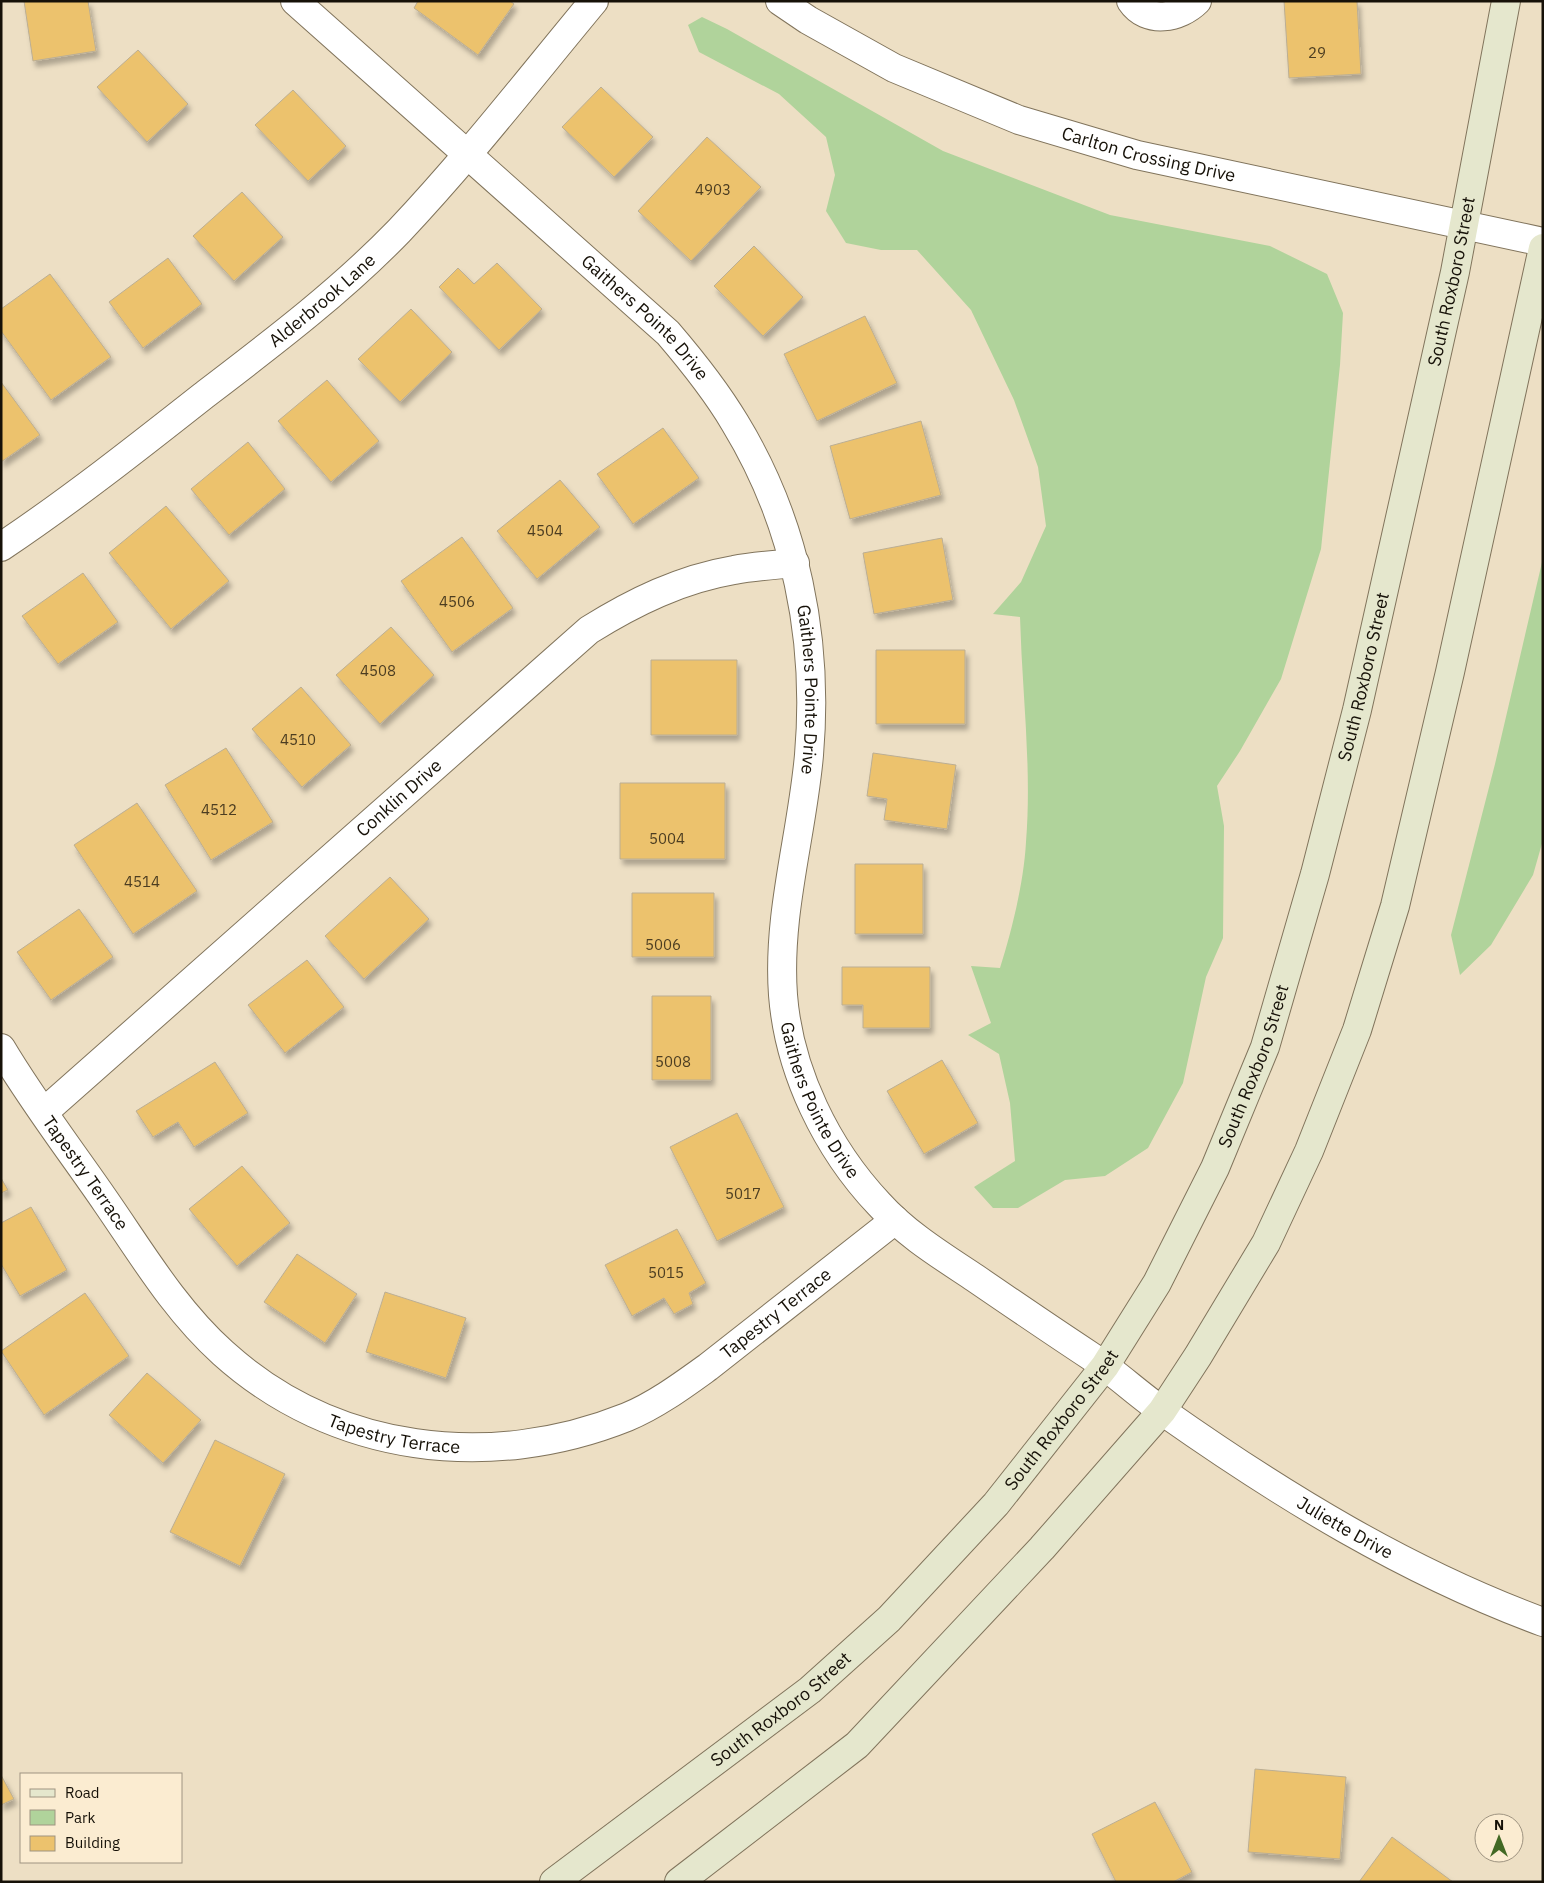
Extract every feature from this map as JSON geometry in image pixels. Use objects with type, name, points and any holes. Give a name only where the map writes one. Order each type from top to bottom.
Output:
[{"type":"street","name":"Gaithers Pointe Drive","points":[[295,1],[668,333],[696,366],[736,423],[772,494],[795,563],[807,622],[812,683],[809,756],[782,938],[784,998],[795,1058],[819,1118],[846,1164],[879,1204],[895,1220],[937,1253],[1106,1366],[1162,1411]]},
{"type":"street","name":"Alderbrook Lane","points":[[1,547],[68,502],[274,341],[358,271],[400,230],[467,154],[594,1]]},
{"type":"street","name":"Carlton Crossing Drive","points":[[780,1],[808,20],[894,68],[1019,120],[1137,154],[1543,242]]},
{"type":"street","points":[[1131,1],[1145,13],[1160,17],[1174,16],[1188,10],[1197,1]]},
{"type":"street","name":"South Roxboro Street","points":[[554,1882],[810,1690],[889,1619],[996,1504],[1106,1366],[1157,1283],[1215,1168],[1265,1047],[1315,874],[1357,710],[1464,226],[1506,1]]},
{"type":"street","points":[[679,1882],[857,1746],[1042,1548],[1162,1411],[1198,1356],[1266,1243],[1309,1151],[1357,1030],[1395,906],[1450,672],[1543,248]]},
{"type":"street","name":"Conklin Drive","points":[[44,1112],[589,630],[628,606],[681,583],[734,570],[795,563]]},
{"type":"street","name":"Tapestry Terrace","points":[[1,1048],[178,1307],[222,1353],[258,1381],[315,1414],[388,1439],[454,1449],[519,1446],[574,1435],[628,1416],[678,1388],[708,1367],[895,1220]]},
{"type":"street","name":"Juliette Drive","points":[[1162,1411],[1333,1522],[1391,1556],[1543,1622]]},
{"type":"green space","points":[[702,17],[727,29],[943,151],[1110,215],[1270,246],[1327,274],[1343,313],[1340,365],[1321,549],[1281,679],[1240,751],[1217,786],[1224,826],[1223,938],[1206,977],[1183,1083],[1148,1148],[1105,1176],[1065,1180],[1018,1208],[993,1208],[974,1187],[1015,1161],[1010,1103],[999,1054],[968,1035],[991,1023],[971,966],[1000,968],[1017,905],[1025,857],[1028,786],[1020,617],[993,614],[1021,582],[1046,526],[1038,467],[1014,400],[971,310],[917,250],[881,250],[846,243],[826,211],[835,175],[826,137],[779,94],[699,52],[688,25]]},
{"type":"green space","points":[[1543,558],[1543,840],[1533,875],[1491,945],[1460,975],[1451,935],[1495,764]]},
{"type":"building","points":[[24,1],[88,1],[96,51],[33,61]]},
{"type":"building","points":[[418,1],[510,1],[514,4],[478,55],[414,8]]},
{"type":"building","points":[[1284,1],[1357,1],[1361,74],[1289,78]]},
{"type":"building","points":[[138,50],[188,104],[147,142],[97,87]]},
{"type":"building","points":[[601,87],[653,137],[614,177],[562,127]]},
{"type":"building","points":[[293,90],[346,146],[308,181],[255,125]]},
{"type":"building","points":[[707,137],[761,187],[691,261],[638,211]]},
{"type":"building","points":[[242,192],[283,237],[234,281],[193,236]]},
{"type":"building","points":[[754,246],[803,297],[763,336],[714,286]]},
{"type":"building","points":[[168,258],[202,304],[143,348],[109,302]]},
{"type":"building","points":[[497,263],[542,309],[499,350],[439,287],[458,268],[474,284]]},
{"type":"building","points":[[50,274],[111,357],[51,400],[1,331],[1,309]]},
{"type":"building","points":[[411,309],[452,352],[400,402],[358,359]]},
{"type":"building","points":[[865,316],[897,383],[817,421],[784,354]]},
{"type":"building","points":[[327,380],[379,441],[331,482],[278,421]]},
{"type":"building","points":[[1,382],[40,435],[1,462]]},
{"type":"building","points":[[921,421],[941,495],[850,519],[830,446]]},
{"type":"building","points":[[663,428],[699,478],[633,524],[597,474]]},
{"type":"building","points":[[248,442],[285,489],[229,535],[191,489]]},
{"type":"building","points":[[560,480],[600,527],[537,579],[497,531]]},
{"type":"building","points":[[166,506],[229,581],[171,629],[109,553]]},
{"type":"building","points":[[462,537],[513,608],[452,652],[401,581]]},
{"type":"building","points":[[942,538],[953,600],[874,614],[863,553]]},
{"type":"building","points":[[83,573],[118,622],[58,664],[22,616]]},
{"type":"building","points":[[391,627],[434,675],[380,724],[336,675]]},
{"type":"building","points":[[876,650],[965,650],[965,724],[876,724]]},
{"type":"building","points":[[651,660],[737,660],[737,735],[651,735]]},
{"type":"building","points":[[301,687],[351,745],[302,787],[252,729]]},
{"type":"building","points":[[226,748],[273,822],[211,860],[165,785]]},
{"type":"building","points":[[873,753],[956,765],[947,829],[884,820],[887,799],[867,796]]},
{"type":"building","points":[[620,783],[725,783],[725,859],[620,859]]},
{"type":"building","points":[[137,803],[197,891],[133,934],[74,845]]},
{"type":"building","points":[[855,864],[923,864],[923,934],[855,934]]},
{"type":"building","points":[[390,877],[429,919],[364,979],[325,936]]},
{"type":"building","points":[[632,893],[714,893],[714,957],[632,957]]},
{"type":"building","points":[[79,909],[113,957],[51,1000],[17,952]]},
{"type":"building","points":[[307,960],[344,1007],[285,1053],[248,1005]]},
{"type":"building","points":[[842,967],[930,967],[930,1028],[863,1028],[863,1005],[842,1005]]},
{"type":"building","points":[[652,996],[711,996],[711,1080],[652,1080]]},
{"type":"building","points":[[942,1060],[978,1123],[924,1154],[887,1091]]},
{"type":"building","points":[[215,1062],[248,1113],[194,1147],[178,1122],[153,1137],[136,1111]]},
{"type":"building","points":[[737,1113],[784,1207],[717,1241],[670,1147]]},
{"type":"building","points":[[242,1166],[290,1223],[237,1266],[189,1209]]},
{"type":"building","points":[[1,1178],[8,1190],[1,1193]]},
{"type":"building","points":[[31,1207],[67,1270],[20,1296],[1,1264],[1,1223]]},
{"type":"building","points":[[677,1229],[706,1283],[689,1293],[693,1304],[674,1314],[664,1298],[632,1316],[605,1265]]},
{"type":"building","points":[[297,1254],[357,1294],[325,1343],[264,1302]]},
{"type":"building","points":[[385,1292],[466,1318],[446,1378],[366,1352]]},
{"type":"building","points":[[85,1293],[129,1356],[44,1415],[1,1351]]},
{"type":"building","points":[[147,1373],[201,1420],[163,1463],[109,1415]]},
{"type":"building","points":[[215,1440],[285,1474],[240,1566],[170,1532]]},
{"type":"building","points":[[1255,1769],[1346,1777],[1340,1859],[1248,1852]]},
{"type":"building","points":[[1,1775],[14,1799],[1,1805]]},
{"type":"building","points":[[1155,1802],[1192,1872],[1173,1882],[1116,1882],[1092,1834]]},
{"type":"building","points":[[1392,1837],[1453,1882],[1359,1882]]}]
